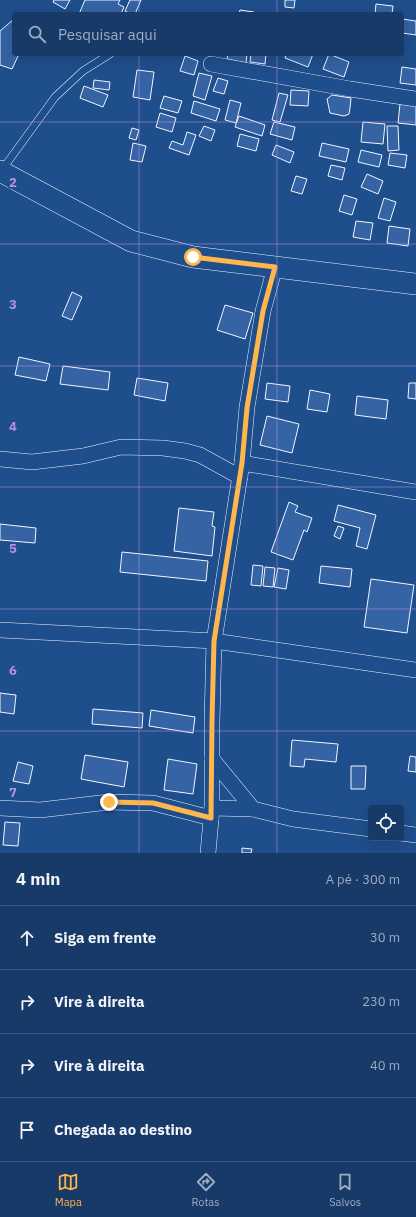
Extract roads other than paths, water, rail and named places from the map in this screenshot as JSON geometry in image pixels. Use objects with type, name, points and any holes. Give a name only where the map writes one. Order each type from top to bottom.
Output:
[{"type":"street","points":[[211,64],[416,99]]},
{"type":"street","points":[[0,172],[131,241],[193,257],[416,284]]},
{"type":"street","points":[[208,853],[211,813],[214,641],[241,470],[247,408],[262,318],[275,267]]},
{"type":"street","points":[[0,458],[32,462],[83,456],[121,447],[163,448],[200,455],[241,470],[416,492]]},
{"type":"street","points":[[0,630],[214,641],[416,670]]},
{"type":"street","points":[[212,759],[253,809]]},
{"type":"street","points":[[0,808],[40,810],[109,802],[153,803],[211,813],[253,809],[293,819],[368,829]]},
{"type":"street","points":[[404,833],[416,835]]},
{"type":"lane","points":[[0,172],[55,97],[83,71],[107,56]]}]
